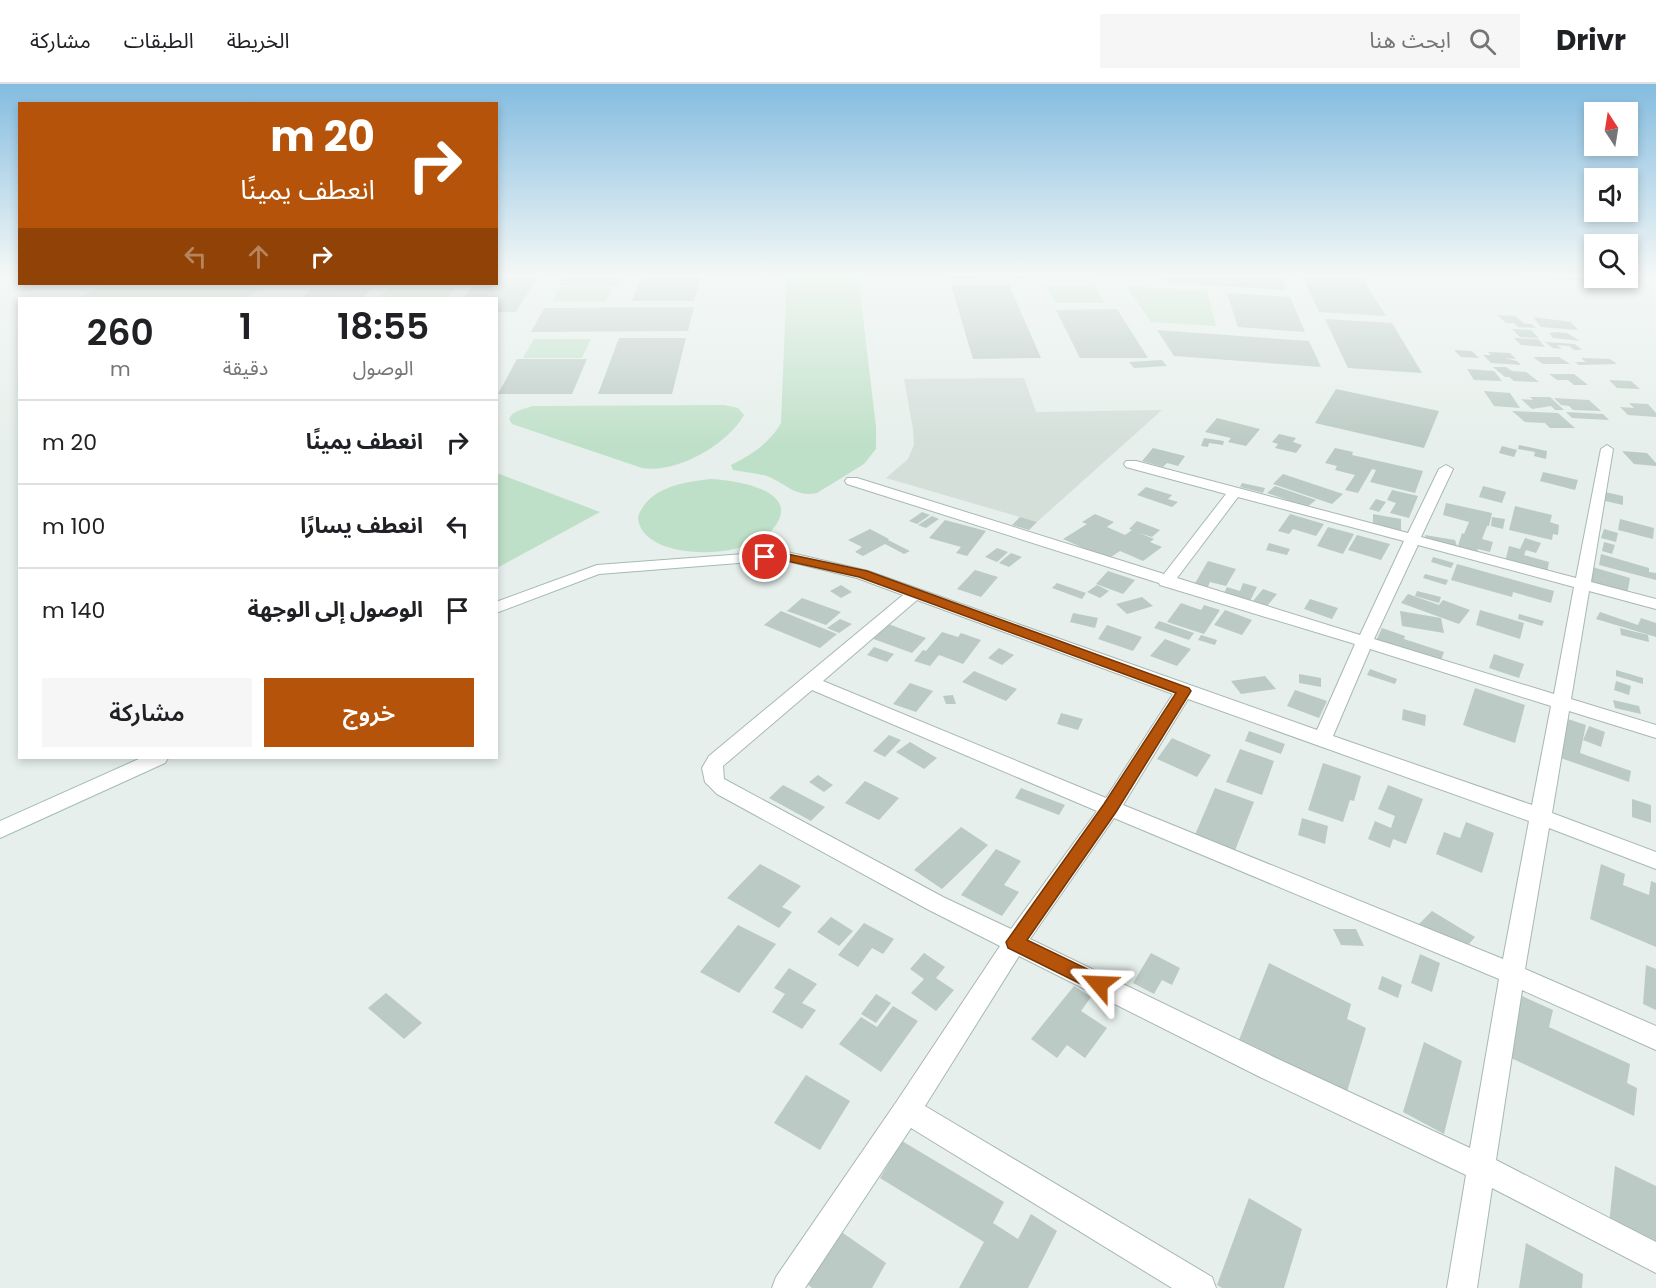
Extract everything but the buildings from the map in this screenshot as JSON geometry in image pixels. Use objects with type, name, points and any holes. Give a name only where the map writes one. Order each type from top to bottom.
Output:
[{"type":"street","points":[[1462,1288],[1512,974],[1607,449]]},
{"type":"street","points":[[1131,464],[1656,604]]},
{"type":"street","points":[[1323,738],[1412,538],[1446,469]]},
{"type":"street","points":[[852,481],[1166,582],[1365,641],[1656,732]]},
{"type":"street","points":[[1166,582],[1235,491]]},
{"type":"street","points":[[498,607],[597,570],[783,556],[862,574],[1184,691],[1541,816],[1656,861]]},
{"type":"street","points":[[915,593],[716,761],[712,768],[715,782],[935,903],[1269,1068],[1482,1168],[1656,1258]]},
{"type":"street","points":[[810,682],[1512,974],[1656,1038]]},
{"type":"street","points":[[786,1288],[907,1110],[1015,942],[1110,808],[1184,691]]},
{"type":"street","points":[[0,830],[156,759]]},
{"type":"street","points":[[907,1110],[1201,1288]]},
{"type":"shaded area","points":[[1024,378],[1036,412],[1162,410],[1037,522],[886,478],[908,459],[914,445],[904,379]]},
{"type":"green space","points":[[785,331],[865,331],[876,427],[876,449],[864,464],[817,493],[810,494],[797,492],[767,476],[733,470],[731,465],[759,448],[781,423]]},
{"type":"green space","points":[[534,339],[591,339],[582,358],[523,358]]},
{"type":"green space","points":[[724,405],[738,408],[744,415],[726,437],[685,462],[655,469],[642,468],[512,424],[509,419],[516,412],[533,406]]},
{"type":"green space","points":[[498,473],[600,512],[498,567]]},
{"type":"green space","points":[[711,479],[747,485],[772,495],[779,503],[781,513],[776,525],[767,535],[740,548],[707,552],[691,552],[664,546],[643,531],[638,517],[650,499],[679,484]]},
{"type":"route","points":[[765,557],[783,556],[862,574],[1184,691],[1110,808],[1015,942],[1099,984]]}]
